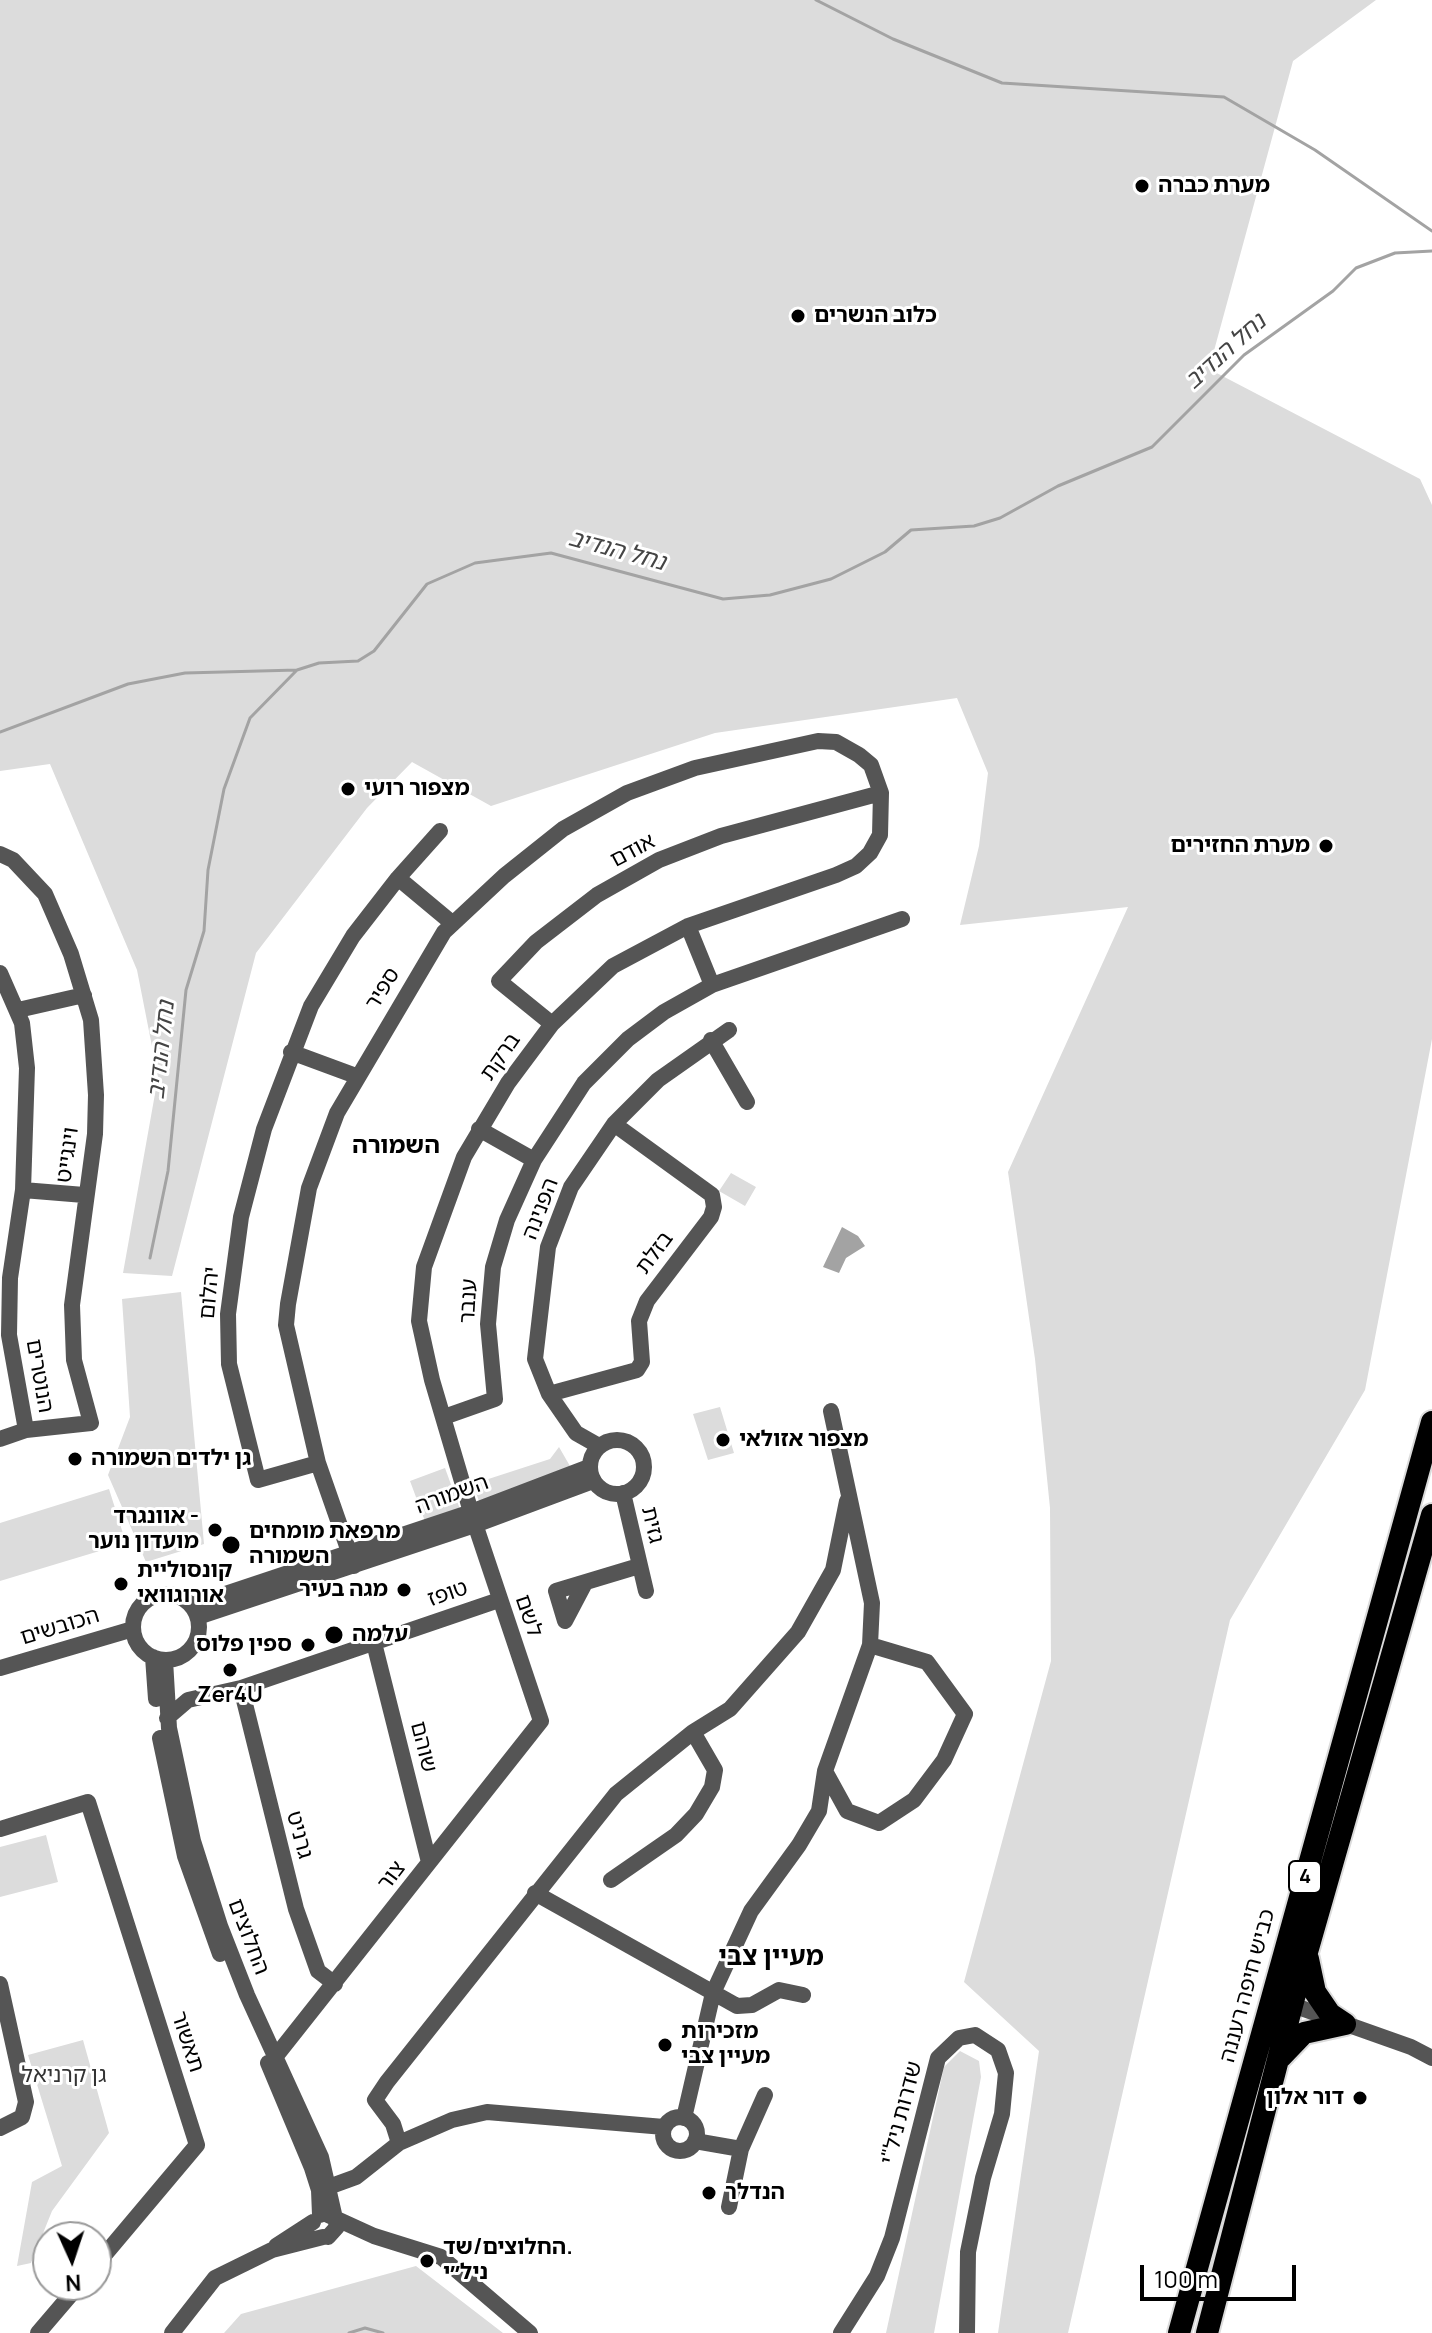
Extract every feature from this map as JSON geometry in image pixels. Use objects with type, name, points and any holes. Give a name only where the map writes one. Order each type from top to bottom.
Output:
[{"type":"highway","name":"כביש חיפה רעננה","points":[[1179,2333],[1282,2002],[1432,1422]]},
{"type":"highway","name":"כביש חיפה רעננה","points":[[1207,2333],[1280,2058],[1282,2002],[1307,1954],[1432,1515]]},
{"type":"highway","points":[[1307,1954],[1315,1992],[1330,2014],[1345,2024]]},
{"type":"highway","points":[[1280,2058],[1304,2033],[1345,2024]]},
{"type":"street","name":"ספיר","points":[[352,1560],[318,1463],[286,1325],[288,1304],[309,1188],[337,1113],[356,1076],[452,923],[563,829],[627,793],[695,768],[818,741],[836,742],[871,765],[881,793]]},
{"type":"street","name":"ברקת","points":[[473,1518],[419,1321],[424,1267],[464,1157],[479,1129],[552,1024],[613,966],[688,926],[856,866],[870,853],[880,835],[881,793]]},
{"type":"street","name":"אודם","points":[[552,1024],[499,981],[536,942],[597,895],[659,860],[721,836],[881,793]]},
{"type":"street","name":"יהלום","points":[[318,1463],[258,1480],[229,1364],[228,1314],[241,1217],[264,1129],[311,1006],[398,878],[440,831]]},
{"type":"street","name":"וינגייט","points":[[0,854],[13,860],[45,894],[71,954],[91,1020],[96,1095],[95,1134],[84,1195],[72,1305],[74,1360],[91,1423],[26,1430]]},
{"type":"street","points":[[398,878],[452,923]]},
{"type":"street","name":"ענבר","points":[[444,1417],[495,1399],[488,1324],[493,1267],[507,1220],[534,1160],[584,1083],[628,1039],[664,1012],[712,985],[902,919]]},
{"type":"street","points":[[688,926],[712,985]]},
{"type":"street","name":"הנוטרים","points":[[0,973],[18,1010],[27,1068],[23,1190],[10,1278],[9,1335],[26,1430],[0,1439]]},
{"type":"street","points":[[18,1010],[84,995]]},
{"type":"street","name":"הפנינה","points":[[599,1446],[576,1433],[549,1394],[535,1359],[548,1247],[571,1187],[614,1124],[658,1080],[729,1030]]},
{"type":"street","points":[[711,1040],[747,1102]]},
{"type":"street","points":[[291,1052],[356,1076]]},
{"type":"street","name":"בזלת","points":[[549,1394],[637,1370],[642,1362],[639,1321],[647,1301],[711,1217],[714,1207],[712,1195],[614,1124]]},
{"type":"street","points":[[479,1129],[534,1160]]},
{"type":"street","points":[[23,1190],[84,1195]]},
{"type":"street","points":[[684,2118],[713,1993],[751,1911],[799,1845],[819,1811],[825,1771],[870,1645],[872,1603],[831,1411]]},
{"type":"street","points":[[622,1440],[641,1454],[642,1477],[623,1493],[604,1490],[591,1474],[599,1446],[622,1440]]},
{"type":"street","name":"השמורה","points":[[195,1611],[352,1560],[591,1474]]},
{"type":"street","name":"גזית","points":[[623,1493],[646,1591]]},
{"type":"street","points":[[399,2143],[393,2124],[375,2100],[616,1794],[693,1732],[730,1709],[798,1632],[833,1570],[848,1495]]},
{"type":"street","name":"לשם","points":[[473,1518],[498,1603],[541,1721]]},
{"type":"street","name":"גזית","points":[[585,1583],[639,1566]]},
{"type":"street","points":[[174,1595],[195,1611],[199,1631],[193,1647],[180,1657],[159,1658],[138,1644],[133,1629],[137,1611],[151,1598],[174,1595]]},
{"type":"street","name":"טופז","points":[[167,1718],[188,1700],[241,1688],[498,1603]]},
{"type":"street","name":"הכובשים","points":[[0,1668],[133,1629]]},
{"type":"street","name":"שוהם","points":[[374,1643],[429,1862]]},
{"type":"street","points":[[825,1771],[847,1811],[879,1823],[914,1800],[944,1760],[965,1714],[927,1662],[870,1645]]},
{"type":"street","name":"החלוצים","points":[[159,1658],[179,1782],[205,1885],[247,1995],[308,2125],[325,2189],[323,2226]]},
{"type":"street","name":"החלוצים","points":[[159,1658],[165,1771],[185,1856],[208,1927],[325,2189]]},
{"type":"street","points":[[165,1683],[188,1700]]},
{"type":"street","name":"גרניט","points":[[241,1688],[296,1909],[318,1971],[335,1984]]},
{"type":"street","name":"צור","points":[[276,2056],[541,1721]]},
{"type":"street","points":[[611,1880],[676,1835],[696,1814],[712,1787],[715,1770],[693,1732]]},
{"type":"street","name":"תאשור","points":[[0,1829],[88,1802],[197,2145],[112,2246]]},
{"type":"street","points":[[535,1893],[725,2001],[744,2006],[779,1990],[803,1995]]},
{"type":"street","points":[[0,1984],[26,2102],[22,2117],[0,2128]]},
{"type":"street","points":[[1282,2002],[1411,2047],[1432,2058]]},
{"type":"street","name":"שדרות ניל\"י","points":[[841,2333],[866,2295],[892,2238],[938,2058],[959,2038],[975,2035],[998,2050],[1006,2073],[1002,2114],[983,2178],[968,2252],[967,2333]]},
{"type":"street","points":[[729,2207],[741,2149],[765,2095]]},
{"type":"street","points":[[325,2189],[356,2177],[399,2143],[452,2120],[487,2112],[664,2127],[675,2118],[684,2118],[696,2129],[695,2141]]},
{"type":"street","points":[[664,2127],[663,2138],[673,2149],[683,2150],[695,2141],[741,2149]]},
{"type":"street","points":[[172,2333],[215,2278],[323,2226],[374,2236],[441,2257],[530,2333]]},
{"type":"street","points":[[38,2333],[65,2301]]},
{"type":"green space","points":[[0,0],[1376,0],[1293,61],[1209,369],[1420,479],[1432,505],[1432,1039],[1365,1390],[1230,1620],[1068,2333],[998,2333],[1039,2051],[964,1982],[1051,1661],[1050,1508],[1035,1359],[1008,1172],[1128,907],[960,925],[979,846],[988,773],[957,698],[715,733],[491,806],[412,762],[367,808],[256,953],[172,1276],[123,1273],[158,1077],[137,970],[50,764],[0,771]]},
{"type":"green space","points":[[731,1173],[756,1187],[745,1206],[719,1191]]},
{"type":"green space","points":[[181,1292],[204,1544],[146,1562],[108,1475],[130,1417],[122,1299]]},
{"type":"green space","points":[[720,1407],[734,1453],[708,1460],[693,1414]]},
{"type":"green space","points":[[559,1447],[574,1473],[480,1504],[473,1484],[550,1459]]},
{"type":"green space","points":[[445,1468],[461,1512],[426,1524],[410,1481]]},
{"type":"green space","points":[[109,1489],[126,1543],[0,1581],[0,1523]]},
{"type":"green space","points":[[46,1835],[58,1882],[0,1897],[0,1847]]},
{"type":"green space","name":"גן קרניאל","points":[[83,2040],[109,2133],[48,2221],[32,2221],[32,2261],[17,2266],[32,2182],[62,2166],[28,2055]]},
{"type":"green space","points":[[960,2051],[979,2061],[981,2077],[934,2333],[886,2333],[944,2067]]},
{"type":"green space","points":[[416,2266],[503,2333],[224,2333],[241,2314]]},
{"type":"shaded area","points":[[842,1227],[858,1236],[865,1246],[846,1258],[839,1273],[823,1267]]},
{"type":"waterway","points":[[816,0],[893,39],[1002,83],[1224,97],[1315,150],[1432,231]]},
{"type":"waterway","name":"נחל הנדיב","points":[[150,1258],[168,1171],[186,990],[204,931],[208,870],[224,789],[250,718],[297,670],[319,663],[358,661],[374,651],[427,584],[475,563],[551,553],[723,599],[770,595],[831,579],[885,552],[911,530],[974,526],[1000,518],[1058,486],[1152,447],[1244,355],[1333,291],[1356,268],[1395,253],[1432,251]]},
{"type":"waterway","points":[[0,732],[128,684],[185,673],[297,670]]},
{"type":"waterway","points":[[349,2333],[365,2328],[383,2333]]},
{"type":"place","name":"מערת כברה","points":[[1142,186]]},
{"type":"place","name":"כלוב הנשרים","points":[[798,316]]},
{"type":"place","name":"מצפור רועי","points":[[348,789]]},
{"type":"place","name":"מערת החזירים","points":[[1326,846]]},
{"type":"place","name":"מצפור אזולאי","points":[[723,1440]]},
{"type":"place","name":"גן ילדים השמורה","points":[[75,1459]]},
{"type":"place","name":"אוונגרד - מועדון נוער","points":[[215,1530]]},
{"type":"place","name":"מרפאת מומחים השמורה","points":[[231,1545]]},
{"type":"place","name":"קונסוליית אורוגוואי","points":[[121,1584]]},
{"type":"place","name":"מגה בעיר","points":[[404,1590]]},
{"type":"place","name":"עלמה","points":[[334,1635]]},
{"type":"place","name":"ספין פלוס","points":[[308,1645]]},
{"type":"place","name":"Zer4U","points":[[230,1670]]},
{"type":"place","name":"מזכירות מעיין צבי","points":[[665,2045]]},
{"type":"place","name":"דור אלון","points":[[1360,2098]]},
{"type":"place","name":"הנדלר","points":[[709,2193]]},
{"type":"place","name":"החלוצים/שד. ניל״י","points":[[427,2261]]},
{"type":"district","name":"השמורה","points":[[396,1146]]},
{"type":"district","name":"מעיין צבי","points":[[771,1958]]}]
